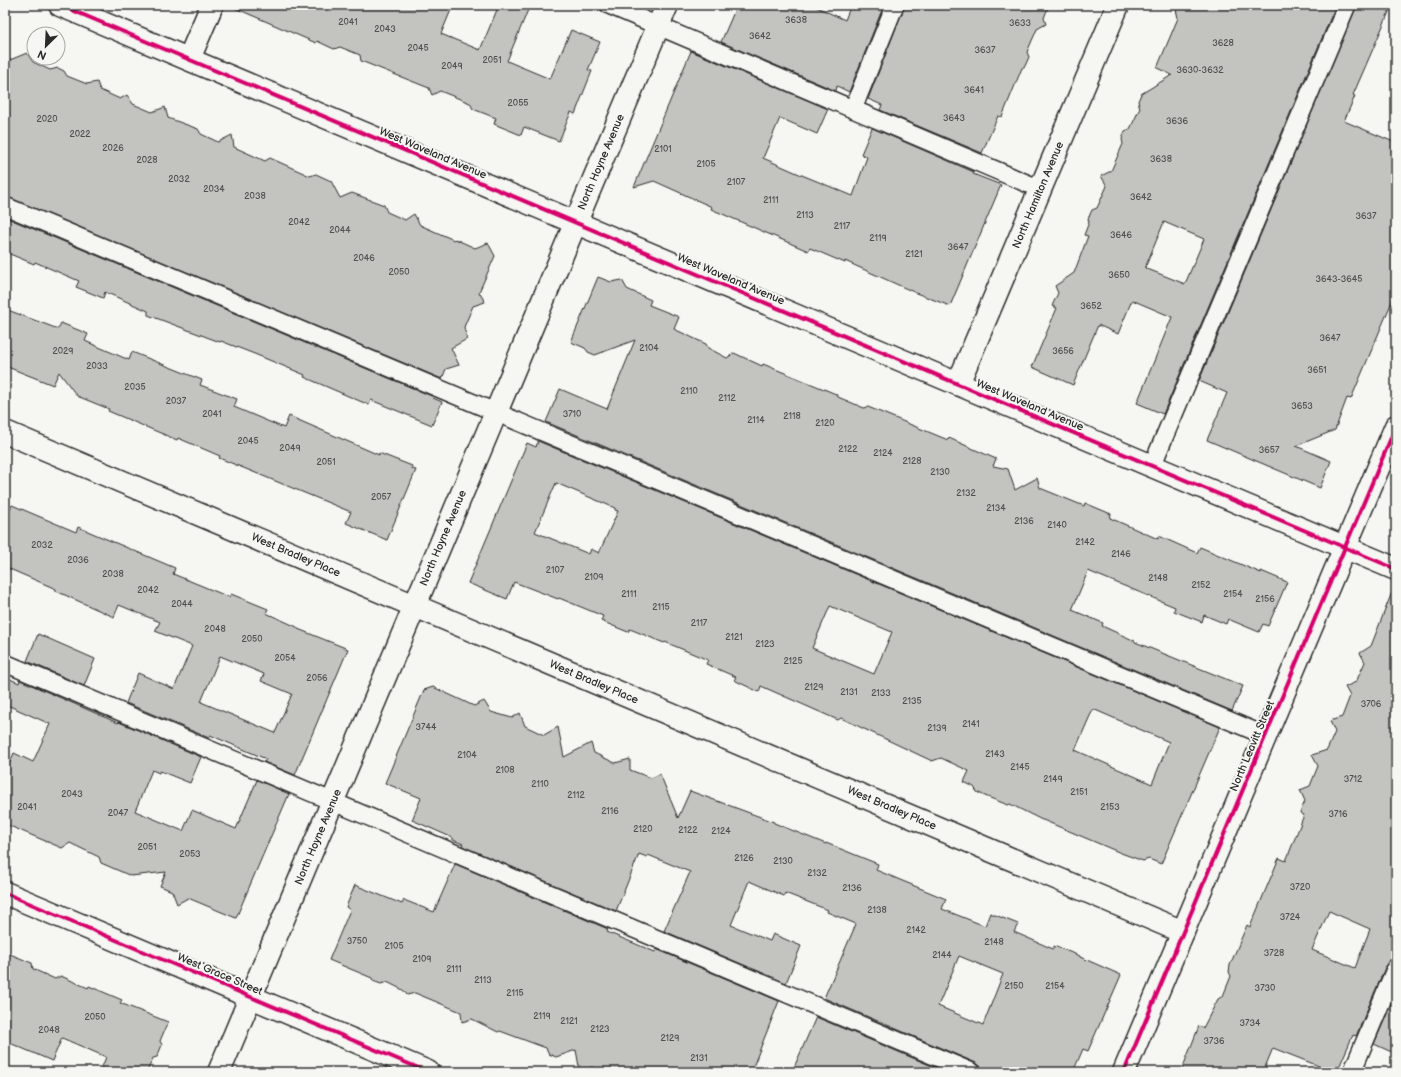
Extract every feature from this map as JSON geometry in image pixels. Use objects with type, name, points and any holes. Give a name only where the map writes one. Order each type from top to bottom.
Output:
[{"type":"street","name":"West Waveland Avenue","points":[[60,5],[1396,569]]},
{"type":"street","points":[[189,59],[212,5]]},
{"type":"street","name":"North Hoyne Avenue","points":[[219,1072],[667,5]]},
{"type":"street","name":"North Hamilton Avenue","points":[[958,384],[1118,5]]},
{"type":"street","name":"North Leavitt Street","points":[[1124,1072],[1396,426]]},
{"type":"street","name":"West Bradley Place","points":[[5,432],[1183,932]]},
{"type":"street","name":"West Grace Street","points":[[5,893],[428,1072]]},
{"type":"lane","points":[[610,5],[1040,189]]},
{"type":"lane","points":[[853,109],[894,5]]},
{"type":"lane","points":[[1152,466],[1348,5]]},
{"type":"lane","points":[[5,206],[1266,736]]},
{"type":"lane","points":[[5,663],[333,800],[972,1072]]},
{"type":"lane","points":[[1352,1072],[1396,967]]},
{"type":"building","points":[[228,5],[453,5],[441,34],[480,50],[499,5],[530,5],[507,61],[550,79],[571,30],[600,42],[588,70],[592,71],[575,114],[571,112],[559,141],[524,127],[521,135],[494,124],[496,118],[473,109],[470,103],[440,91],[432,95],[429,88],[361,61],[360,55],[340,47],[334,49],[317,41],[316,43]]},
{"type":"building","points":[[737,5],[812,5],[845,20],[851,5],[884,5],[849,92],[837,86],[836,91],[721,42]]},
{"type":"building","points":[[905,5],[1049,5],[1044,18],[1046,24],[1037,29],[1027,52],[1029,57],[1025,66],[1022,68],[1002,117],[998,116],[982,153],[880,110],[882,105],[868,99]]},
{"type":"building","points":[[1175,5],[1336,5],[1163,414],[1137,403],[1172,317],[1132,300],[1118,334],[1098,325],[1073,385],[1032,367],[1057,308],[1052,306],[1058,293],[1055,286],[1074,273],[1088,236],[1084,235],[1089,222],[1088,219],[1092,210],[1097,208],[1107,186],[1101,176],[1111,171],[1123,144],[1122,139],[1125,131],[1130,129],[1140,108],[1138,101],[1141,94],[1172,75],[1157,68],[1178,18]],"holes":[[[1164,222],[1204,239],[1185,284],[1145,268]]]},
{"type":"building","points":[[1357,5],[1392,5],[1353,95],[1355,96],[1344,121],[1396,143],[1396,292],[1351,399],[1347,398],[1335,430],[1296,446],[1331,461],[1320,488],[1207,440],[1227,393],[1199,381]]},
{"type":"building","points":[[691,51],[828,109],[817,134],[780,118],[763,158],[797,173],[853,196],[867,157],[861,154],[872,128],[974,172],[973,174],[1001,185],[950,306],[916,293],[845,261],[845,263],[810,248],[808,251],[711,209],[712,207],[654,181],[634,187]]},
{"type":"building","points":[[26,53],[26,66],[42,66],[50,70],[58,68],[64,71],[67,76],[87,84],[97,82],[100,90],[120,99],[127,95],[133,104],[152,112],[165,107],[168,118],[198,129],[201,134],[218,142],[232,135],[234,147],[265,161],[270,158],[310,176],[316,174],[331,181],[340,198],[352,193],[384,205],[387,212],[405,220],[414,214],[420,225],[475,248],[488,243],[495,256],[479,292],[485,302],[473,306],[464,327],[467,339],[451,348],[459,365],[446,369],[442,379],[5,196],[5,62]]},
{"type":"building","points":[[5,217],[434,397],[433,398],[442,402],[432,425],[371,400],[369,405],[304,377],[305,375],[257,355],[148,315],[148,311],[105,292],[103,298],[76,287],[79,281],[35,262],[34,264],[5,252]]},
{"type":"building","points":[[598,277],[611,282],[622,280],[627,289],[651,300],[649,305],[679,317],[674,329],[706,344],[708,348],[727,358],[734,353],[762,366],[763,364],[836,394],[838,397],[864,408],[868,407],[948,440],[949,438],[996,459],[993,466],[1008,469],[1015,490],[1037,478],[1040,488],[1084,506],[1085,503],[1111,514],[1110,518],[1158,539],[1159,536],[1197,553],[1200,547],[1261,573],[1261,571],[1287,582],[1268,626],[1263,624],[1259,632],[1228,619],[1226,624],[1204,615],[1202,622],[1174,611],[1175,607],[1088,571],[1072,610],[1103,623],[1102,626],[1135,642],[1243,686],[1232,711],[546,422],[560,389],[607,409],[635,340],[595,355],[588,352],[585,348],[571,342]]},
{"type":"building","points":[[5,309],[58,329],[61,323],[88,334],[85,341],[129,360],[132,352],[202,380],[200,385],[237,399],[234,407],[284,428],[289,416],[379,455],[379,453],[412,466],[412,469],[416,470],[387,540],[346,523],[351,512],[219,458],[220,456],[178,438],[177,440],[108,411],[109,409],[77,396],[59,372],[53,385],[5,366]]},
{"type":"building","points":[[538,441],[1220,727],[1161,864],[1149,859],[1143,861],[1121,853],[1042,820],[1010,804],[1008,805],[985,796],[977,792],[974,787],[964,782],[969,771],[941,758],[932,761],[841,718],[838,720],[761,686],[759,692],[734,680],[736,677],[706,664],[708,660],[630,629],[628,632],[601,621],[603,616],[559,598],[558,599],[514,582],[507,599],[468,583],[527,443],[536,447]],"holes":[[[556,483],[615,508],[615,510],[618,511],[599,553],[591,549],[589,554],[535,532]],[[830,606],[892,632],[874,674],[812,648]],[[1093,709],[1169,742],[1152,784],[1075,750]]]},
{"type":"building","points":[[12,505],[76,532],[78,527],[175,568],[173,574],[229,597],[231,594],[268,609],[266,613],[297,627],[298,629],[348,649],[295,775],[264,762],[266,759],[210,735],[209,738],[126,703],[138,673],[174,689],[192,646],[155,631],[160,622],[119,605],[114,617],[56,591],[56,589],[5,567],[5,507],[10,509]],"holes":[[[220,656],[264,674],[261,681],[292,694],[275,733],[201,702]]]},
{"type":"building","points":[[1394,587],[1396,587],[1396,957],[1390,959],[1387,963],[1356,1036],[1353,1035],[1337,1072],[1273,1048],[1263,1072],[1181,1072],[1199,1026],[1203,1028],[1218,999],[1223,996],[1231,976],[1229,972],[1230,965],[1247,925],[1250,927],[1279,858],[1286,861],[1304,815],[1300,813],[1305,801],[1300,790],[1310,786],[1318,766],[1312,755],[1327,750],[1335,732],[1330,721],[1342,717],[1350,696],[1345,687],[1356,682],[1365,662],[1360,653],[1371,646]],"holes":[[[1329,911],[1370,929],[1355,968],[1312,950]]]},
{"type":"building","points":[[38,634],[95,659],[84,686],[27,661]]},
{"type":"building","points":[[10,679],[19,683],[20,680],[118,723],[119,722],[201,757],[190,783],[160,771],[159,773],[152,770],[135,811],[183,831],[192,810],[236,829],[257,780],[289,794],[236,918],[188,898],[177,904],[172,891],[160,886],[166,872],[131,876],[101,863],[99,857],[70,843],[62,848],[5,824],[5,774],[14,753],[33,762],[50,724],[5,704],[5,692]]},
{"type":"building","points":[[433,687],[474,706],[484,701],[491,712],[512,718],[520,713],[525,726],[544,735],[558,727],[564,757],[591,743],[594,753],[615,763],[630,759],[630,770],[651,778],[660,774],[678,818],[690,791],[774,822],[878,864],[876,870],[946,899],[942,909],[985,926],[990,913],[1018,924],[1014,932],[1053,949],[1054,946],[1080,956],[1121,975],[1088,1051],[1083,1049],[1073,1072],[982,1072],[980,1066],[976,1063],[824,998],[856,924],[827,912],[828,910],[785,893],[784,896],[749,881],[731,925],[770,941],[773,934],[801,946],[786,983],[664,931],[690,872],[648,855],[647,857],[639,854],[616,911],[462,846],[463,844],[453,840],[453,838],[412,820],[421,798],[385,783],[424,690]],"holes":[[[959,956],[1003,974],[983,1025],[938,1006]]]},
{"type":"building","points":[[455,864],[608,929],[607,932],[655,952],[656,949],[779,1001],[751,1072],[603,1072],[592,1067],[580,1072],[576,1050],[556,1057],[549,1054],[546,1048],[500,1031],[498,1032],[472,1019],[462,1022],[461,1012],[415,993],[407,995],[403,990],[387,982],[381,984],[373,981],[372,978],[329,960],[350,910],[346,907],[355,885],[402,904],[404,900],[434,912]]},
{"type":"building","points":[[5,952],[32,963],[33,969],[55,979],[61,976],[88,988],[89,986],[122,1000],[120,1003],[168,1022],[160,1041],[162,1045],[157,1057],[153,1058],[147,1072],[100,1072],[106,1057],[62,1038],[52,1061],[5,1041]]},
{"type":"building","points":[[1396,993],[1396,1054],[1374,1044]]},
{"type":"building","points":[[816,1017],[946,1072],[792,1072]]},
{"type":"cycle path","points":[[60,5],[1396,569]]},
{"type":"cycle path","points":[[1124,1072],[1396,426]]},
{"type":"cycle path","points":[[5,893],[428,1072]]}]
